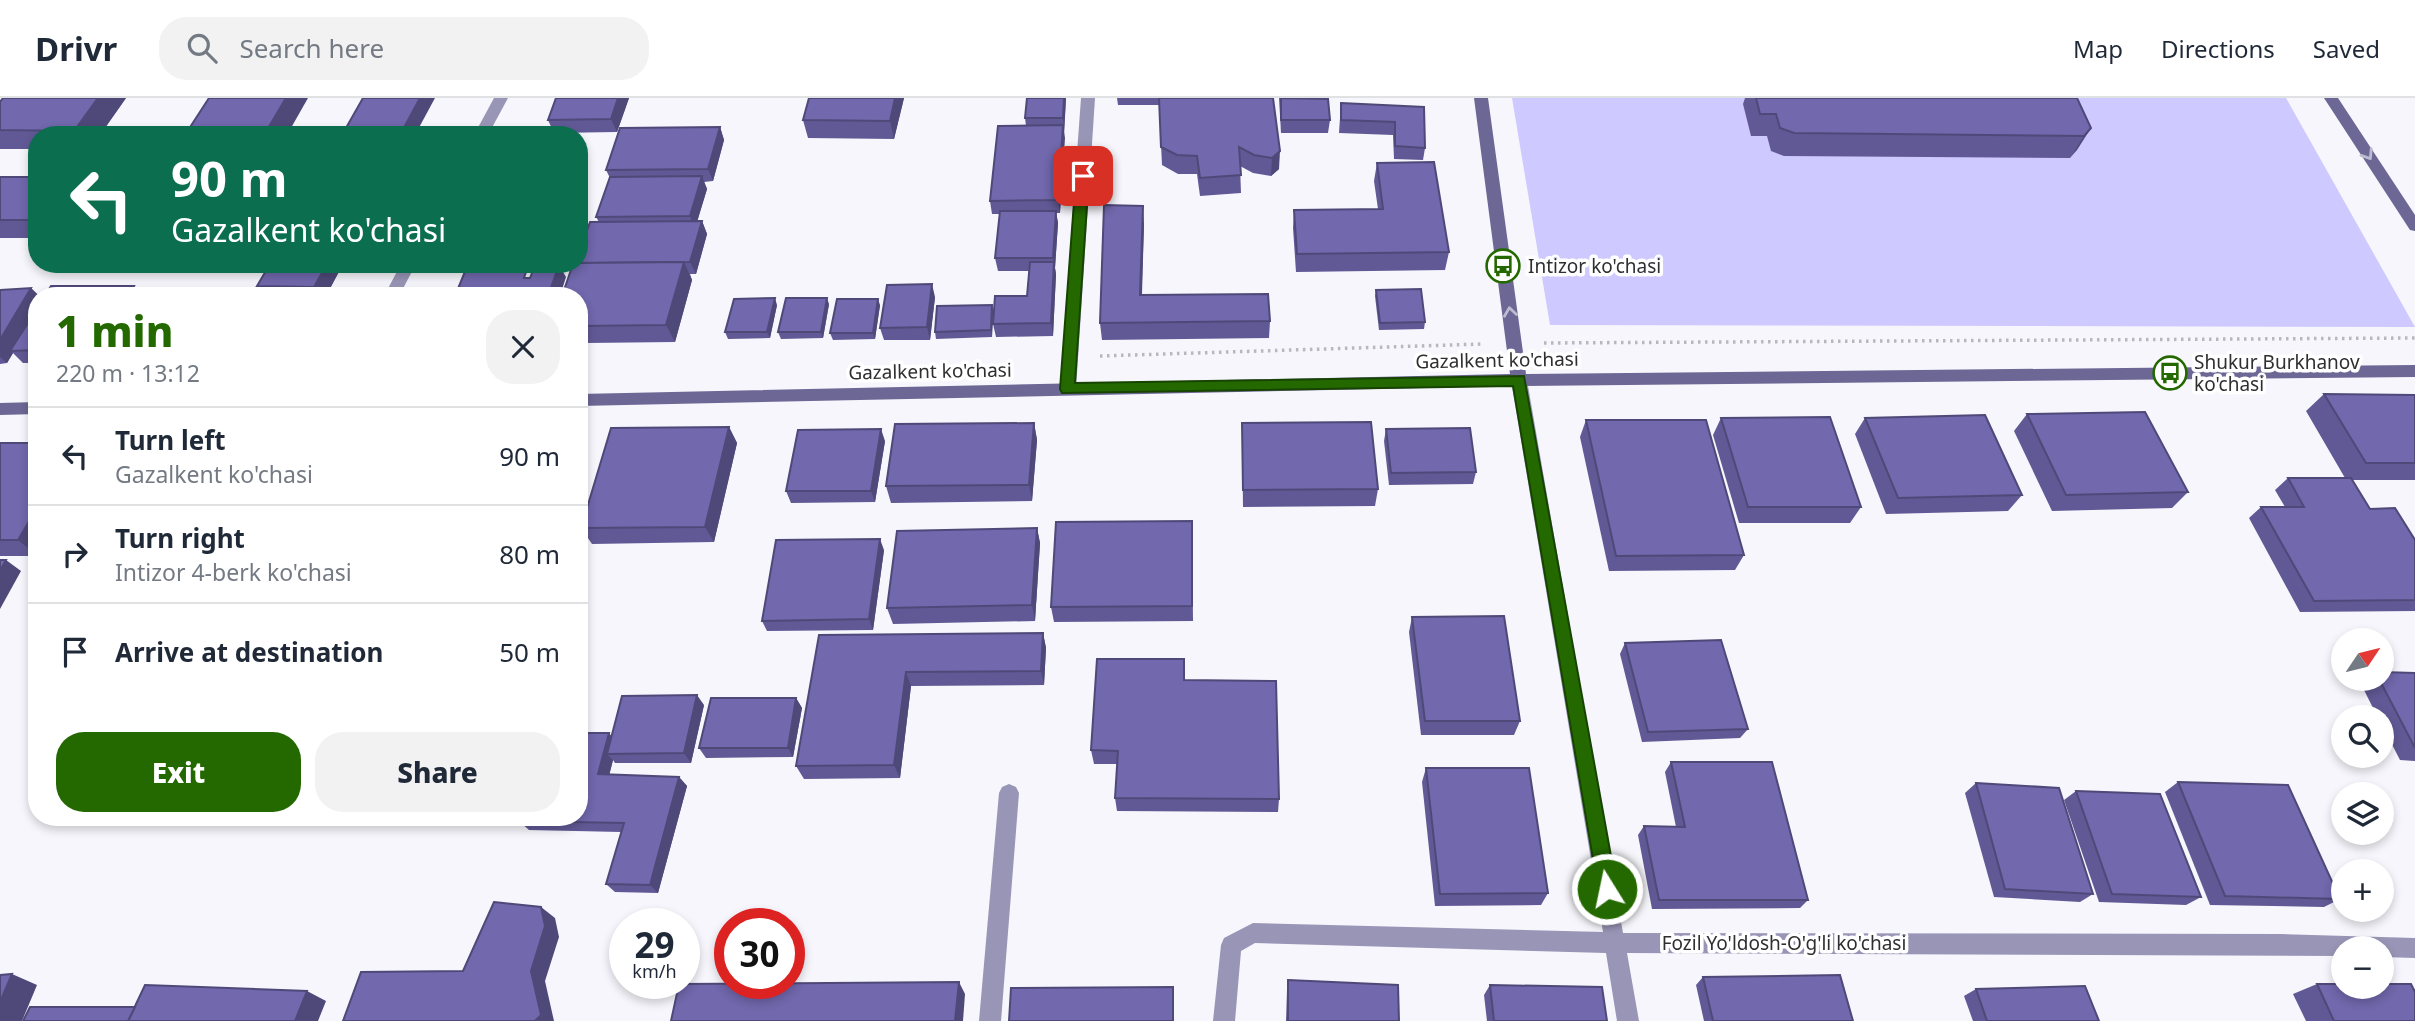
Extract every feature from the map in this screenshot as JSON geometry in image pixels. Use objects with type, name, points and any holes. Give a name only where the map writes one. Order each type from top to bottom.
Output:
[{"type":"street","points":[[486,126],[501,98]]},
{"type":"street","points":[[1068,389],[1088,98]]},
{"type":"street","points":[[1481,98],[1519,380],[1617,943],[1628,1021]]},
{"type":"street","points":[[2331,98],[2415,226]]},
{"type":"street","name":"Gazalkent ko'chasi","points":[[588,400],[1519,380],[2415,371]]},
{"type":"street","points":[[0,408],[28,408]]},
{"type":"street","points":[[990,1021],[1009,793]]},
{"type":"street","name":"Fozil Yo'ldosh-O'g'li ko'chasi","points":[[1224,1021],[1231,946],[1253,933],[1617,943],[2281,944],[2415,948]]},
{"type":"shaded area","points":[[1512,98],[2286,98],[2415,327],[1550,325]]},
{"type":"building","points":[[3,98],[98,98],[78,126],[28,126],[28,130],[0,130],[0,102]]},
{"type":"building","points":[[209,98],[286,98],[269,126],[191,126]]},
{"type":"building","points":[[363,98],[420,98],[405,126],[347,126]]},
{"type":"building","points":[[556,98],[618,98],[611,119],[548,120]]},
{"type":"building","points":[[809,98],[895,98],[890,121],[803,120]]},
{"type":"building","points":[[1027,98],[1064,98],[1063,118],[1025,118]]},
{"type":"building","points":[[1159,98],[1273,98],[1280,151],[1272,158],[1254,155],[1239,147],[1241,175],[1200,178],[1197,156],[1177,155],[1161,147]]},
{"type":"building","points":[[1281,98],[1328,99],[1330,120],[1281,120]]},
{"type":"building","points":[[1756,98],[2077,98],[2091,128],[2084,136],[1794,133],[1780,128],[1776,114],[1760,114]]},
{"type":"building","points":[[1341,103],[1424,107],[1425,148],[1395,146],[1395,122],[1341,120]]},
{"type":"building","points":[[1063,125],[1058,200],[990,201],[998,126]]},
{"type":"building","points":[[720,127],[708,169],[606,170],[620,128]]},
{"type":"building","points":[[1434,162],[1449,252],[1297,254],[1294,210],[1383,209],[1377,163]]},
{"type":"building","points":[[702,176],[690,216],[596,217],[610,177]]},
{"type":"building","points":[[0,177],[28,177],[28,220],[0,220]]},
{"type":"building","points":[[1104,205],[1143,206],[1140,295],[1268,294],[1270,321],[1100,323]]},
{"type":"building","points":[[1000,211],[1056,211],[1053,258],[995,258]]},
{"type":"building","points":[[702,221],[690,262],[588,263],[590,222]]},
{"type":"building","points":[[684,262],[666,325],[588,326],[588,287],[565,287],[570,273],[588,273],[588,263]]},
{"type":"building","points":[[1030,262],[1054,262],[1051,323],[993,324],[995,296],[1027,296]]},
{"type":"building","points":[[265,273],[322,273],[314,287],[257,286]]},
{"type":"building","points":[[464,273],[526,273],[524,278],[530,278],[532,273],[556,273],[551,287],[459,287]]},
{"type":"building","points":[[932,284],[927,327],[880,328],[887,285]]},
{"type":"building","points":[[51,286],[134,286],[133,287]]},
{"type":"building","points":[[28,288],[28,293],[0,340],[0,290]]},
{"type":"building","points":[[1421,289],[1425,322],[1380,323],[1376,290]]},
{"type":"building","points":[[775,298],[767,332],[725,332],[734,299]]},
{"type":"building","points":[[786,298],[827,298],[821,332],[778,332]]},
{"type":"building","points":[[837,299],[878,299],[873,333],[830,333]]},
{"type":"building","points":[[992,305],[991,330],[935,332],[937,306]]},
{"type":"building","points":[[28,323],[28,350],[10,351]]},
{"type":"building","points":[[2324,394],[2415,395],[2415,463],[2366,463]]},
{"type":"building","points":[[2145,412],[2188,492],[2066,495],[2027,414]]},
{"type":"building","points":[[1985,415],[2022,495],[1898,498],[1865,418]]},
{"type":"building","points":[[1830,417],[1861,507],[1748,507],[1721,418]]},
{"type":"building","points":[[1586,420],[1706,420],[1744,555],[1616,556]]},
{"type":"building","points":[[1371,422],[1378,489],[1243,490],[1242,423]]},
{"type":"building","points":[[1034,423],[1029,485],[886,486],[895,424]]},
{"type":"building","points":[[729,427],[705,527],[588,528],[588,505],[611,428]]},
{"type":"building","points":[[1470,428],[1476,472],[1391,473],[1386,429]]},
{"type":"building","points":[[881,429],[871,491],[786,491],[798,430]]},
{"type":"building","points":[[0,443],[28,443],[28,523],[18,540],[0,540]]},
{"type":"building","points":[[2288,478],[2351,478],[2370,509],[2395,508],[2415,540],[2415,600],[2314,601],[2261,507],[2304,507]]},
{"type":"building","points":[[1192,521],[1192,606],[1051,607],[1056,522]]},
{"type":"building","points":[[1037,528],[1032,605],[887,608],[897,531]]},
{"type":"building","points":[[880,539],[869,619],[762,621],[776,540]]},
{"type":"building","points":[[0,560],[6,560],[0,571]]},
{"type":"building","points":[[1504,616],[1520,721],[1425,721],[1412,617]]},
{"type":"building","points":[[1043,633],[1041,671],[906,672],[894,765],[796,766],[819,635]]},
{"type":"building","points":[[1721,640],[1748,729],[1648,732],[1625,643]]},
{"type":"building","points":[[1097,659],[1184,659],[1184,680],[1276,681],[1279,799],[1115,798],[1118,751],[1091,750]]},
{"type":"building","points":[[2394,672],[2415,673],[2415,748],[2394,705],[2385,691],[2394,691]]},
{"type":"building","points":[[697,695],[684,753],[607,754],[622,696]]},
{"type":"building","points":[[711,698],[796,698],[788,748],[699,748]]},
{"type":"building","points":[[588,733],[609,733],[598,774],[679,777],[650,885],[606,884],[624,823],[588,822]]},
{"type":"building","points":[[1671,762],[1772,762],[1808,900],[1659,900],[1644,826],[1685,827]]},
{"type":"building","points":[[1426,768],[1529,768],[1548,893],[1440,894]]},
{"type":"building","points":[[2178,782],[2288,785],[2331,879],[2331,899],[2225,896]]},
{"type":"building","points":[[1976,783],[2059,788],[2093,894],[2005,889]]},
{"type":"building","points":[[2076,791],[2160,794],[2201,897],[2112,894]]},
{"type":"building","points":[[494,902],[541,907],[545,926],[531,971],[541,1015],[535,1021],[343,1021],[361,972],[463,971]]},
{"type":"building","points":[[12,974],[0,1002],[0,975]]},
{"type":"building","points":[[1840,975],[1853,1021],[1713,1021],[1703,977]]},
{"type":"building","points":[[1288,980],[1398,985],[1399,1021],[1288,1021]]},
{"type":"building","points":[[959,982],[955,1021],[671,1021],[676,999],[700,999],[700,984],[714,984],[714,999],[805,999],[805,983]]},
{"type":"building","points":[[2317,984],[2331,984],[2331,999],[2394,999],[2394,984],[2411,984],[2415,992],[2415,1021],[2334,1021]]},
{"type":"building","points":[[145,985],[307,991],[295,1021],[128,1021]]},
{"type":"building","points":[[1490,985],[1602,987],[1607,1021],[1494,1021]]},
{"type":"building","points":[[2085,986],[2099,1021],[1987,1021],[1976,989]]},
{"type":"building","points":[[1173,987],[1173,1021],[1009,1021],[1011,988]]},
{"type":"building","points":[[30,1007],[135,1007],[128,1021],[23,1021]]},
{"type":"place","name":"Intizor ko'chasi","points":[[1503,266]]},
{"type":"place","name":"Shukur Burkhanov ko'chasi","points":[[2170,373]]},
{"type":"route","points":[[1083,176],[1068,389],[1519,380],[1607,889]]}]
